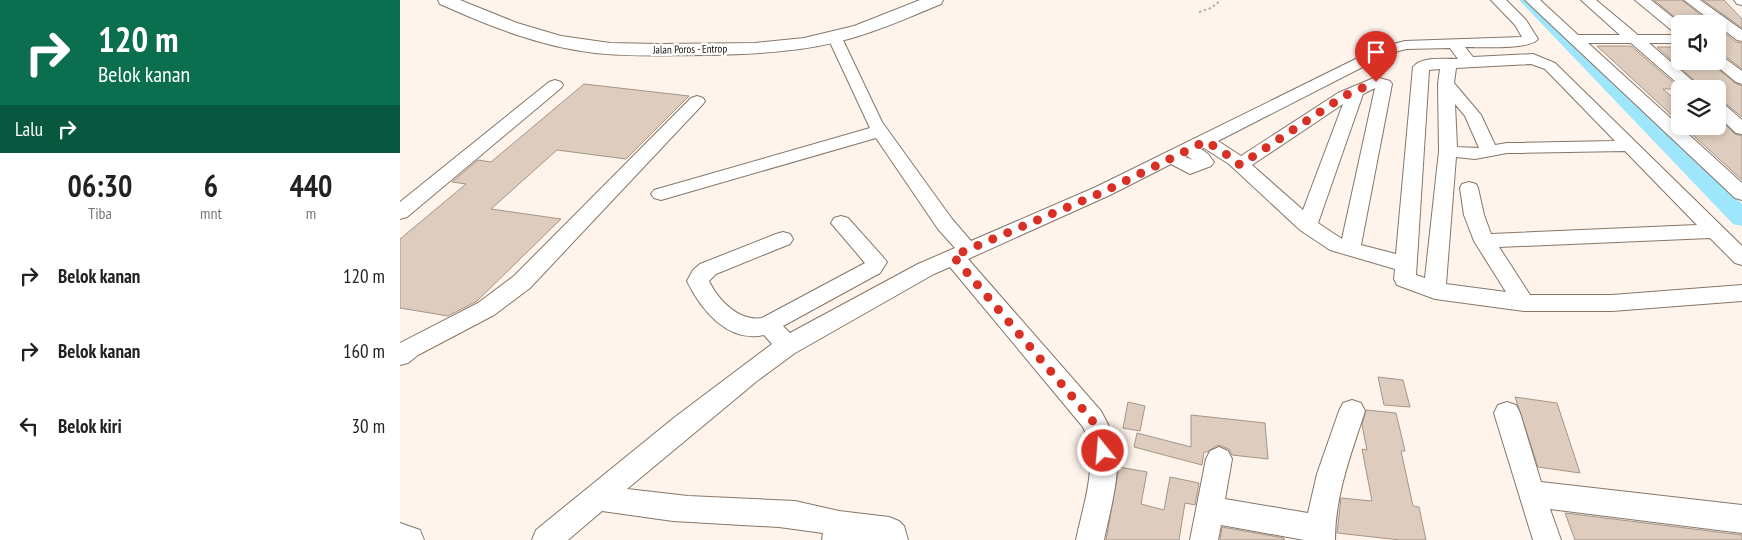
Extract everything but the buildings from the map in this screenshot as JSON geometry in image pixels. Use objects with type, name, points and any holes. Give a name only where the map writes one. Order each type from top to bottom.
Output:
[{"type":"main road","name":"Jalan Poros - Entrop","points":[[446,0],[473,7],[495,23],[579,45],[613,48],[729,49],[802,43],[835,38],[858,31],[935,0]]},
{"type":"street","points":[[1498,0],[1529,34],[1531,39],[1525,50]]},
{"type":"street","points":[[1532,0],[1742,194]]},
{"type":"street","points":[[1588,0],[1683,80]]},
{"type":"street","points":[[1642,0],[1671,23]]},
{"type":"street","points":[[1691,0],[1742,38]]},
{"type":"street","points":[[835,38],[856,87],[880,131],[945,224],[961,259],[1092,420],[1101,437],[1104,466],[1090,540]]},
{"type":"street","points":[[1726,39],[1742,38]]},
{"type":"street","points":[[1574,39],[1671,39]]},
{"type":"street","points":[[546,540],[613,500],[734,386],[787,346],[926,269],[961,259],[1103,192],[1384,50],[1405,46],[1457,54],[1525,50],[1550,66],[1742,258]]},
{"type":"street","points":[[1435,291],[1448,151],[1446,84],[1457,54]]},
{"type":"street","points":[[1457,54],[1421,67],[1405,279],[1435,291],[1524,303],[1612,303],[1742,293]]},
{"type":"street","points":[[1726,66],[1742,79]]},
{"type":"street","points":[[1240,165],[1344,96],[1376,82],[1384,84],[1350,250]]},
{"type":"street","points":[[1446,84],[1473,115],[1489,151]]},
{"type":"street","points":[[400,212],[554,85]]},
{"type":"street","points":[[1307,225],[1356,91]]},
{"type":"street","points":[[400,356],[410,348],[486,310],[522,282],[696,101]]},
{"type":"street","points":[[1726,115],[1742,129]]},
{"type":"street","points":[[661,194],[880,131]]},
{"type":"street","points":[[1448,151],[1475,154],[1507,148],[1630,146]]},
{"type":"street","points":[[1189,150],[1235,160],[1307,225],[1336,245],[1405,264]]},
{"type":"street","points":[[1469,188],[1474,215],[1484,241],[1524,303]]},
{"type":"street","points":[[783,239],[708,269],[701,275],[698,281],[701,288],[714,304],[730,320],[740,326],[753,328],[769,325],[776,318],[873,268],[876,262],[841,224]]},
{"type":"street","points":[[1484,241],[1715,232]]},
{"type":"street","points":[[769,325],[787,346]]},
{"type":"street","points":[[1209,510],[1321,534],[1332,476],[1352,411]]},
{"type":"street","points":[[1507,413],[1547,540]]},
{"type":"street","points":[[1204,540],[1219,459]]},
{"type":"street","points":[[1531,494],[1742,519]]},
{"type":"street","points":[[613,500],[709,510],[819,517],[837,533],[890,531],[894,536],[894,540]]},
{"type":"street","points":[[400,537],[410,540]]},
{"type":"path","points":[[1199,12],[1211,8],[1221,0]]},
{"type":"waterway","points":[[1527,0],[1742,218]]},
{"type":"route","points":[[1103,451],[1101,437],[1092,420],[953,256],[1103,192],[1206,141],[1240,165],[1344,96],[1376,82]]}]
